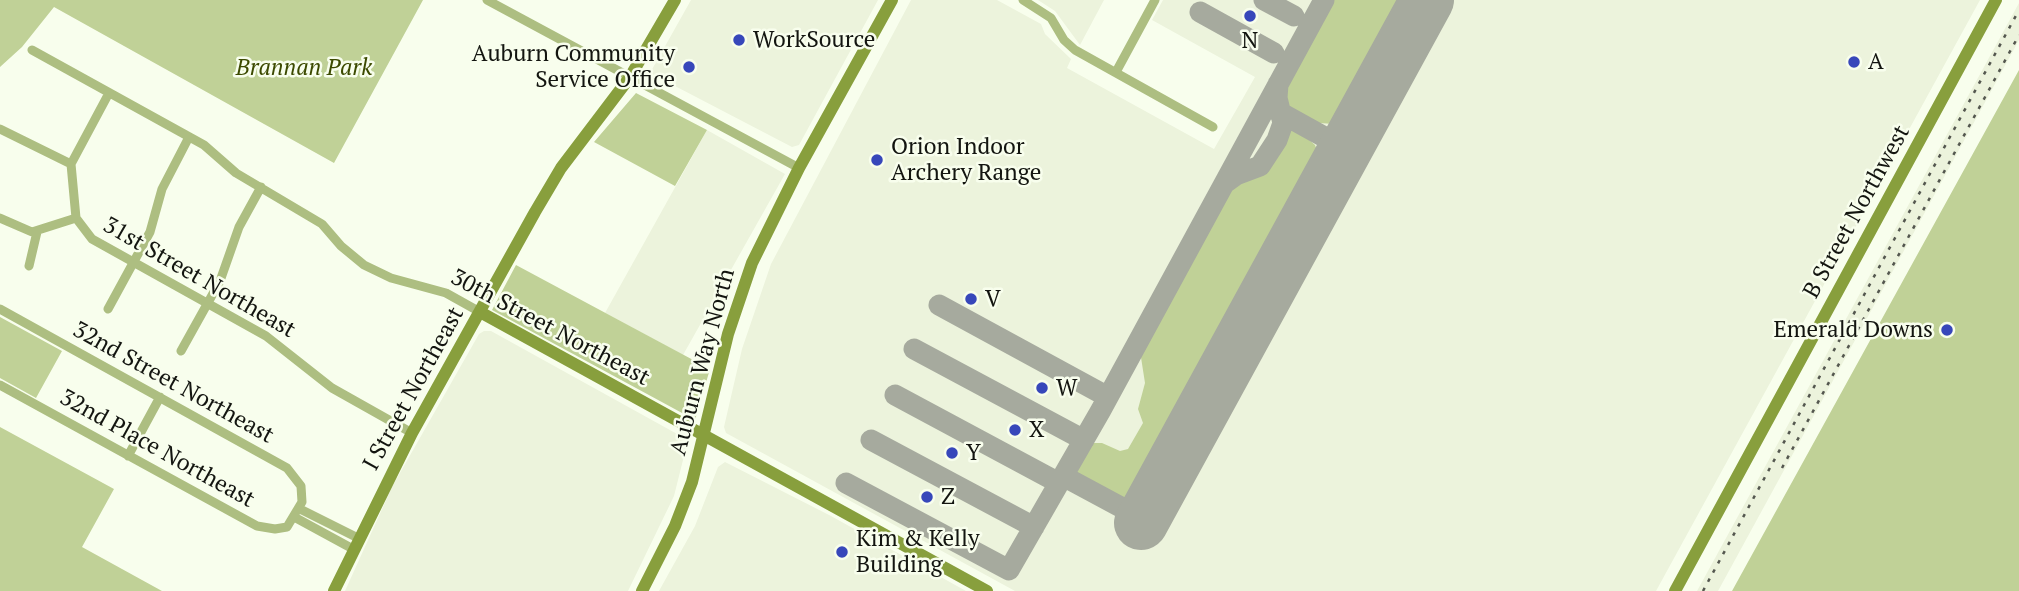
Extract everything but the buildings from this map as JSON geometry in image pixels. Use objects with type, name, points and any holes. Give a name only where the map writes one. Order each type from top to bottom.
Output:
[{"type":"street","points":[[487,0],[799,167]]},
{"type":"street","name":"I Street Northeast","points":[[334,591],[412,433],[561,168],[630,77],[675,0]]},
{"type":"street","name":"Auburn Way North","points":[[642,591],[685,502],[743,288],[799,167],[892,0]]},
{"type":"street","points":[[1023,0],[1051,18],[1068,45],[1213,127]]},
{"type":"street","points":[[1116,72],[1156,0]]},
{"type":"street","name":"B Street Northwest","points":[[1675,591],[1996,0]]},
{"type":"street","name":"30th Street Northeast","points":[[32,50],[204,145],[236,173],[322,224],[341,246],[364,265],[391,278],[446,293],[987,591]]},
{"type":"street","points":[[76,218],[71,164],[109,93]]},
{"type":"street","points":[[0,129],[71,164]]},
{"type":"street","points":[[108,309],[150,232],[162,189],[189,137]]},
{"type":"street","points":[[181,352],[226,268],[239,227],[261,187]]},
{"type":"street","points":[[0,218],[23,230],[37,232],[29,266]]},
{"type":"street","name":"31st Street Northeast","points":[[37,232],[76,218],[89,237],[278,343],[342,395],[412,433]]},
{"type":"street","name":"32nd Street Northeast","points":[[0,309],[287,468],[301,486],[298,513]]},
{"type":"street","name":"32nd Place Northeast","points":[[0,386],[257,526],[282,529],[298,513]]},
{"type":"street","points":[[128,456],[160,397]]},
{"type":"street","points":[[298,513],[355,544]]},
{"type":"shaded area","points":[[691,0],[878,0],[799,145],[792,147],[650,73]]},
{"type":"shaded area","points":[[911,0],[997,0],[1041,24],[1045,34],[1071,59],[1067,68],[1214,149],[1255,77],[1152,20],[1163,0],[1980,0],[1656,591],[1015,591],[726,433],[724,427],[742,349],[771,264]]},
{"type":"shaded area","points":[[1038,0],[1104,0],[1080,45],[1055,11]]},
{"type":"shaded area","points":[[2019,3],[2019,40],[1718,591],[1697,591]]},
{"type":"shaded area","points":[[707,130],[785,174],[683,355],[605,313]]},
{"type":"shaded area","points":[[491,331],[688,440],[674,496],[628,591],[345,591],[392,487],[479,334]]},
{"type":"shaded area","points":[[725,462],[831,516],[966,591],[659,591],[695,526],[718,467]]},
{"type":"green space","name":"Brannan Park","points":[[0,0],[423,0],[334,163],[54,7],[22,47],[0,67]]},
{"type":"green space","points":[[1333,0],[1410,0],[1347,112],[1334,124],[1319,123],[1292,109],[1284,100],[1283,91]]},
{"type":"green space","name":"Emerald Downs","points":[[2019,70],[2019,591],[1732,591]]},
{"type":"green space","points":[[636,93],[707,130],[675,186],[594,142]]},
{"type":"green space","points":[[1289,129],[1297,129],[1315,145],[1319,156],[1318,165],[1132,506],[1124,504],[1078,478],[1072,471],[1074,463],[1088,443],[1102,443],[1120,451],[1128,449],[1143,423],[1138,409],[1145,383],[1140,351],[1227,189],[1231,184],[1266,168]]},
{"type":"green space","points":[[516,265],[710,369],[695,420],[492,310]]},
{"type":"green space","points":[[0,317],[62,351],[36,398],[0,378]]},
{"type":"green space","points":[[0,427],[114,489],[82,547],[162,591],[0,591]]},
{"type":"taxiway","points":[[1264,0],[1294,16]]},
{"type":"taxiway","points":[[846,483],[1009,570],[1101,410],[1324,0]]},
{"type":"taxiway","points":[[1200,12],[1274,53]]},
{"type":"taxiway","points":[[1225,183],[1236,175],[1260,166],[1277,140],[1283,123],[1277,98],[1278,84]]},
{"type":"taxiway","points":[[1272,108],[1346,149]]},
{"type":"taxiway","points":[[939,305],[1108,397]]},
{"type":"taxiway","points":[[914,349],[1084,440]]},
{"type":"taxiway","points":[[895,395],[1059,483]]},
{"type":"taxiway","points":[[871,440],[1034,527]]},
{"type":"taxiway","points":[[1063,476],[1143,519]]},
{"type":"runway","points":[[1141,523],[1427,0]]},
{"type":"railway","points":[[1703,591],[2019,10]]},
{"type":"railway","points":[[1782,468],[2019,35]]},
{"type":"place","name":"N","points":[[1250,16]]},
{"type":"place","name":"WorkSource","points":[[739,40]]},
{"type":"place","name":"A","points":[[1854,62]]},
{"type":"place","name":"Auburn Community Service Office","points":[[689,67]]},
{"type":"place","name":"Orion Indoor Archery Range","points":[[877,160]]},
{"type":"place","name":"V","points":[[971,299]]},
{"type":"place","name":"Emerald Downs","points":[[1947,330]]},
{"type":"place","name":"W","points":[[1042,388]]},
{"type":"place","name":"X","points":[[1015,430]]},
{"type":"place","name":"Y","points":[[952,453]]},
{"type":"place","name":"Z","points":[[927,497]]},
{"type":"place","name":"Kim & Kelly Building","points":[[842,552]]}]
